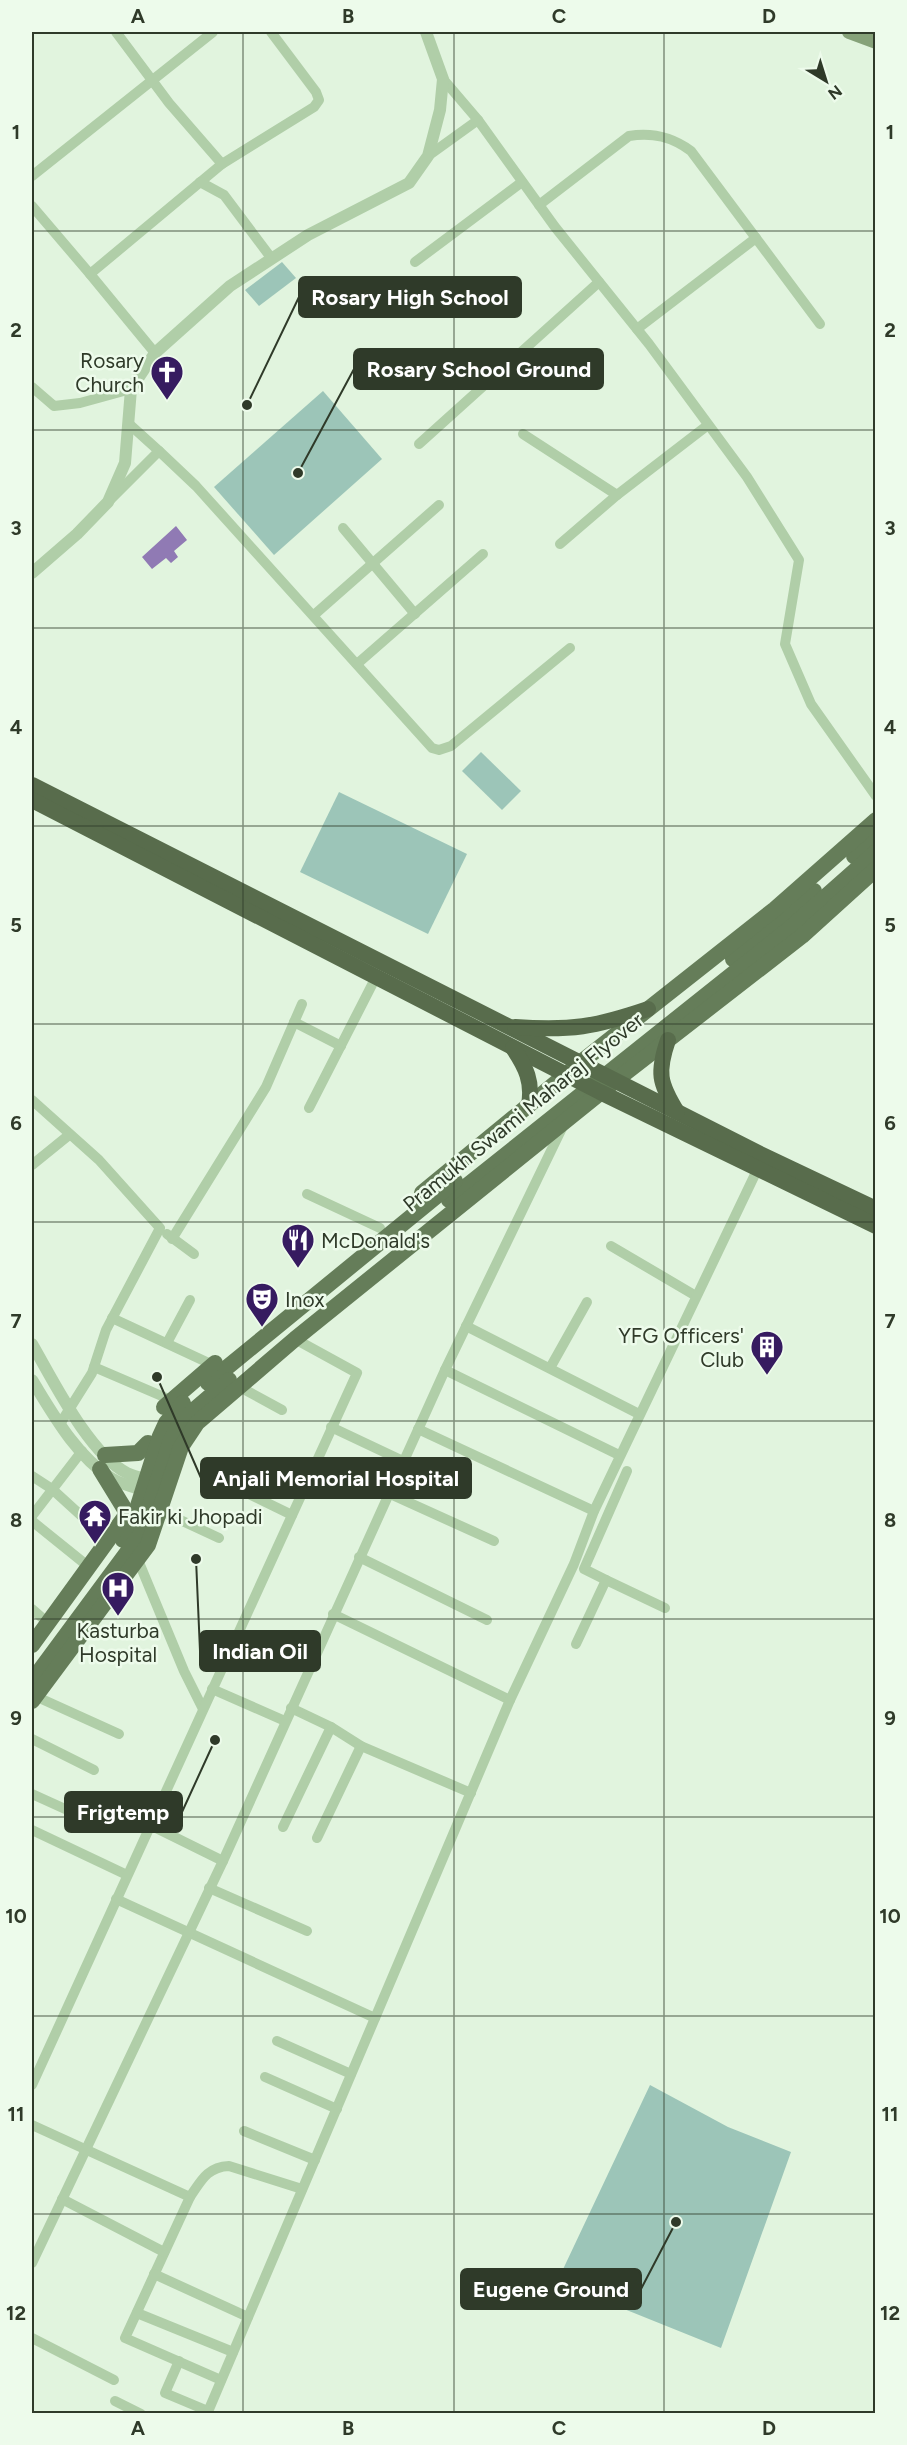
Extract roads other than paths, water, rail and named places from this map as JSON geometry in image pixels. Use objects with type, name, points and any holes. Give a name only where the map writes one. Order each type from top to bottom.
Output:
[{"type":"highway","points":[[32,785],[677,1112],[761,1163],[876,1226]]},
{"type":"highway","points":[[32,800],[600,1092],[761,1163],[876,1209]]},
{"type":"highway","points":[[508,1027],[567,1030],[590,1027],[648,1009]]},
{"type":"highway","points":[[668,1040],[660,1073],[664,1089],[677,1112]]},
{"type":"highway","points":[[512,1046],[529,1075],[531,1089],[529,1105]]},
{"type":"main road","points":[[849,32],[876,42]]},
{"type":"main road","points":[[32,1645],[127,1513],[152,1427],[171,1400],[566,1074],[775,909],[876,820]]},
{"type":"main road","name":"Pramukh Swami Maharaj Flyover","points":[[32,1664],[128,1532],[160,1436],[182,1404],[558,1097],[782,920],[876,836]]},
{"type":"main road","name":"Pramukh Swami Maharaj Flyover","points":[[33,1693],[140,1535],[171,1440],[190,1412],[563,1106],[789,929],[876,852]]},
{"type":"main road","points":[[33,1693],[138,1560],[152,1538],[188,1433],[238,1386],[600,1092],[802,936],[876,869]]},
{"type":"main road","points":[[127,1513],[103,1462],[138,1453],[148,1443]]},
{"type":"street","points":[[116,32],[153,82],[222,164]]},
{"type":"street","points":[[32,176],[213,32]]},
{"type":"street","points":[[90,273],[222,164],[314,107],[319,100],[316,92],[271,32]]},
{"type":"street","points":[[427,34],[444,79],[478,120],[539,206],[637,329],[708,424],[747,477],[799,560],[785,644],[811,704],[876,796]]},
{"type":"street","points":[[428,156],[440,110],[444,79]]},
{"type":"street","points":[[108,502],[125,463],[131,389],[155,352],[229,287],[308,235],[409,183],[428,156],[478,120]]},
{"type":"street","points":[[539,206],[629,136],[644,134],[678,141],[691,151],[820,324]]},
{"type":"street","points":[[200,182],[224,195],[272,259]]},
{"type":"street","points":[[415,262],[522,182]]},
{"type":"street","points":[[32,206],[155,352]]},
{"type":"street","points":[[637,329],[756,238]]},
{"type":"street","points":[[419,444],[599,282]]},
{"type":"street","points":[[32,387],[54,406],[80,403],[131,389]]},
{"type":"street","points":[[129,423],[196,486],[314,615],[426,744],[439,750],[451,746],[570,648]]},
{"type":"street","points":[[560,544],[617,495],[708,424]]},
{"type":"street","points":[[523,434],[617,495]]},
{"type":"street","points":[[32,573],[77,534],[159,451]]},
{"type":"street","points":[[314,615],[440,505]]},
{"type":"street","points":[[343,528],[415,614]]},
{"type":"street","points":[[357,664],[483,554]]},
{"type":"street","points":[[309,1108],[376,977]]},
{"type":"street","points":[[172,1239],[266,1087],[302,1004]]},
{"type":"street","points":[[294,1022],[341,1046]]},
{"type":"street","points":[[32,1100],[99,1160],[160,1228],[194,1254]]},
{"type":"street","points":[[32,2263],[223,1861],[445,1370],[566,1120]]},
{"type":"street","points":[[32,1165],[69,1135]]},
{"type":"street","points":[[179,2361],[165,2393],[207,2412],[510,1700],[574,1564],[619,1455],[761,1163]]},
{"type":"street","points":[[307,1194],[380,1228]]},
{"type":"street","points":[[60,1424],[93,1367],[112,1318],[160,1228]]},
{"type":"street","points":[[611,1246],[696,1296]]},
{"type":"street","points":[[167,1343],[190,1300]]},
{"type":"street","points":[[550,1368],[587,1302]]},
{"type":"street","points":[[112,1318],[213,1365]]},
{"type":"street","points":[[466,1326],[639,1414]]},
{"type":"street","points":[[32,2085],[357,1373],[295,1339]]},
{"type":"street","points":[[32,1344],[111,1478],[136,1482],[166,1497],[219,1538]]},
{"type":"street","points":[[93,1367],[171,1400]]},
{"type":"street","points":[[445,1370],[619,1455]]},
{"type":"street","points":[[32,1380],[60,1424],[82,1451],[103,1462]]},
{"type":"street","points":[[238,1386],[282,1410]]},
{"type":"street","points":[[331,1427],[403,1461]]},
{"type":"street","points":[[418,1429],[594,1511]]},
{"type":"street","points":[[32,1516],[82,1451]]},
{"type":"street","points":[[627,1471],[584,1569],[665,1608]]},
{"type":"street","points":[[32,1476],[52,1489],[109,1541]]},
{"type":"street","points":[[216,1478],[292,1515]]},
{"type":"street","points":[[388,1493],[494,1541]]},
{"type":"street","points":[[32,1521],[89,1567]]},
{"type":"street","points":[[360,1557],[487,1620]]},
{"type":"street","points":[[138,1560],[184,1671],[203,1709]]},
{"type":"street","points":[[576,1644],[606,1580]]},
{"type":"street","points":[[32,1610],[48,1623]]},
{"type":"street","points":[[333,1614],[510,1700]]},
{"type":"street","points":[[212,1689],[285,1721]]},
{"type":"street","points":[[33,1693],[119,1734]]},
{"type":"street","points":[[291,1708],[331,1727],[361,1746],[471,1793]]},
{"type":"street","points":[[283,1827],[331,1727]]},
{"type":"street","points":[[32,1739],[94,1770]]},
{"type":"street","points":[[317,1838],[361,1746]]},
{"type":"street","points":[[32,1794],[106,1828]]},
{"type":"street","points":[[150,1825],[223,1861]]},
{"type":"street","points":[[32,1830],[127,1875]]},
{"type":"street","points":[[209,1888],[307,1931]]},
{"type":"street","points":[[116,1899],[375,2018]]},
{"type":"street","points":[[277,2042],[351,2074]]},
{"type":"street","points":[[265,2077],[337,2109]]},
{"type":"street","points":[[32,2125],[190,2197]]},
{"type":"street","points":[[244,2131],[315,2160]]},
{"type":"street","points":[[221,2380],[125,2338],[190,2197],[207,2172],[216,2166],[229,2166],[302,2189]]},
{"type":"street","points":[[62,2199],[164,2252]]},
{"type":"street","points":[[154,2274],[248,2317]]},
{"type":"street","points":[[137,2313],[232,2352]]},
{"type":"street","points":[[32,2338],[114,2380]]},
{"type":"street","points":[[114,2401],[139,2413]]},
{"type":"place","name":"Rosary Church","points":[[167,401]]},
{"type":"place","name":"Rosary High School","points":[[247,405]]},
{"type":"place","name":"Rosary School Ground","points":[[298,473]]},
{"type":"place","name":"McDonald's","points":[[298,1269]]},
{"type":"place","name":"Inox","points":[[262,1328]]},
{"type":"place","name":"YFG Officers' Club","points":[[767,1376]]},
{"type":"place","name":"Anjali Memorial Hospital","points":[[157,1377]]},
{"type":"place","name":"Fakir ki Jhopadi","points":[[95,1545]]},
{"type":"place","name":"Indian Oil","points":[[196,1559]]},
{"type":"place","name":"Kasturba Hospital","points":[[118,1617]]},
{"type":"place","name":"Frigtemp","points":[[215,1740]]},
{"type":"place","name":"Eugene Ground","points":[[676,2222]]}]
